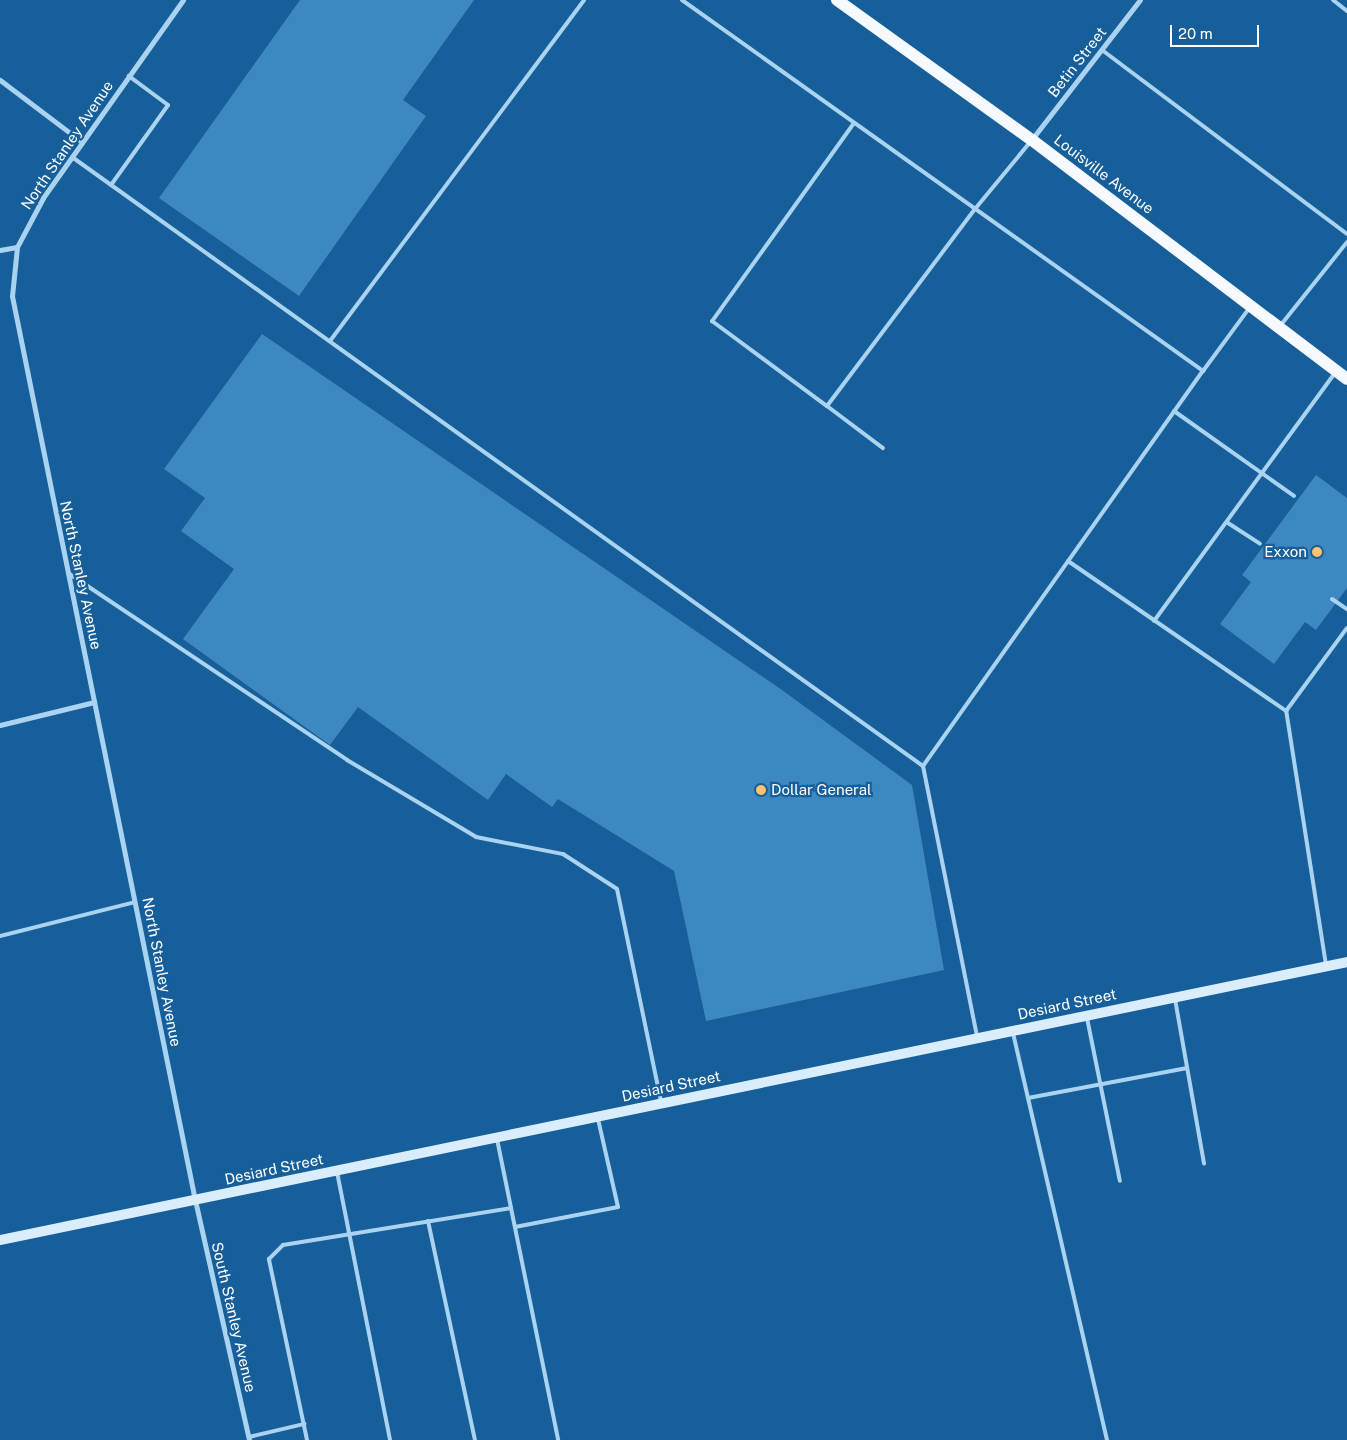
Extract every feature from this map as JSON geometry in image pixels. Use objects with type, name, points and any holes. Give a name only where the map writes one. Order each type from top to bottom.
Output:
[{"type":"main road","name":"Louisville Avenue","points":[[837,0],[1032,140],[1347,379]]},
{"type":"street","name":"North Stanley Avenue","points":[[183,0],[44,198],[17,247],[12,296],[195,1200]]},
{"type":"street","name":"Betin Street","points":[[1032,140],[1140,0]]},
{"type":"street","points":[[0,80],[82,142]]},
{"type":"street","points":[[0,250],[17,247]]},
{"type":"street","points":[[0,725],[94,702]]},
{"type":"street","name":"Desiard Street","points":[[0,1240],[1347,962]]},
{"type":"street","name":"South Stanley Avenue","points":[[195,1200],[249,1439]]},
{"type":"lane","points":[[330,342],[584,0]]},
{"type":"lane","points":[[682,0],[1202,371]]},
{"type":"lane","points":[[1332,0],[1347,11]]},
{"type":"lane","points":[[1102,50],[1347,234]]},
{"type":"lane","points":[[111,185],[168,105],[128,76]]},
{"type":"lane","points":[[854,123],[712,321],[883,448]]},
{"type":"lane","points":[[828,406],[975,210],[1032,140]]},
{"type":"lane","points":[[72,157],[923,766],[977,1038]]},
{"type":"lane","points":[[1279,328],[1347,242]]},
{"type":"lane","points":[[923,766],[1202,371],[1251,306]]},
{"type":"lane","points":[[1154,621],[1228,524],[1336,371]]},
{"type":"lane","points":[[1174,411],[1294,496]]},
{"type":"lane","points":[[1228,524],[1260,544]]},
{"type":"lane","points":[[1068,561],[1286,711]]},
{"type":"lane","points":[[68,573],[346,760],[476,837],[563,854],[617,889],[661,1104]]},
{"type":"lane","points":[[1332,599],[1347,609]]},
{"type":"lane","points":[[1327,966],[1286,711],[1347,628]]},
{"type":"lane","points":[[0,936],[135,902]]},
{"type":"lane","points":[[1174,997],[1204,1163]]},
{"type":"lane","points":[[1086,1016],[1120,1182]]},
{"type":"lane","points":[[1012,1031],[1106,1440]]},
{"type":"lane","points":[[1028,1098],[1187,1068]]},
{"type":"lane","points":[[515,1227],[618,1207],[598,1117]]},
{"type":"lane","points":[[497,1138],[558,1440]]},
{"type":"lane","points":[[336,1171],[390,1440]]},
{"type":"lane","points":[[307,1440],[269,1259],[282,1245],[511,1208]]},
{"type":"lane","points":[[428,1221],[475,1440]]},
{"type":"lane","points":[[249,1439],[304,1424]]},
{"type":"building","points":[[300,0],[474,0],[403,100],[426,116],[299,296],[159,198]]},
{"type":"building","points":[[262,334],[782,690],[912,785],[944,970],[706,1021],[674,871],[558,799],[552,807],[506,774],[488,800],[358,707],[330,745],[183,639],[234,569],[181,531],[205,498],[164,469]]},
{"type":"building","points":[[1316,475],[1347,498],[1347,588],[1316,630],[1305,622],[1274,664],[1220,624],[1251,582],[1242,575]]},
{"type":"place","name":"Exxon","points":[[1317,552]]},
{"type":"place","name":"Dollar General","points":[[761,790]]}]
